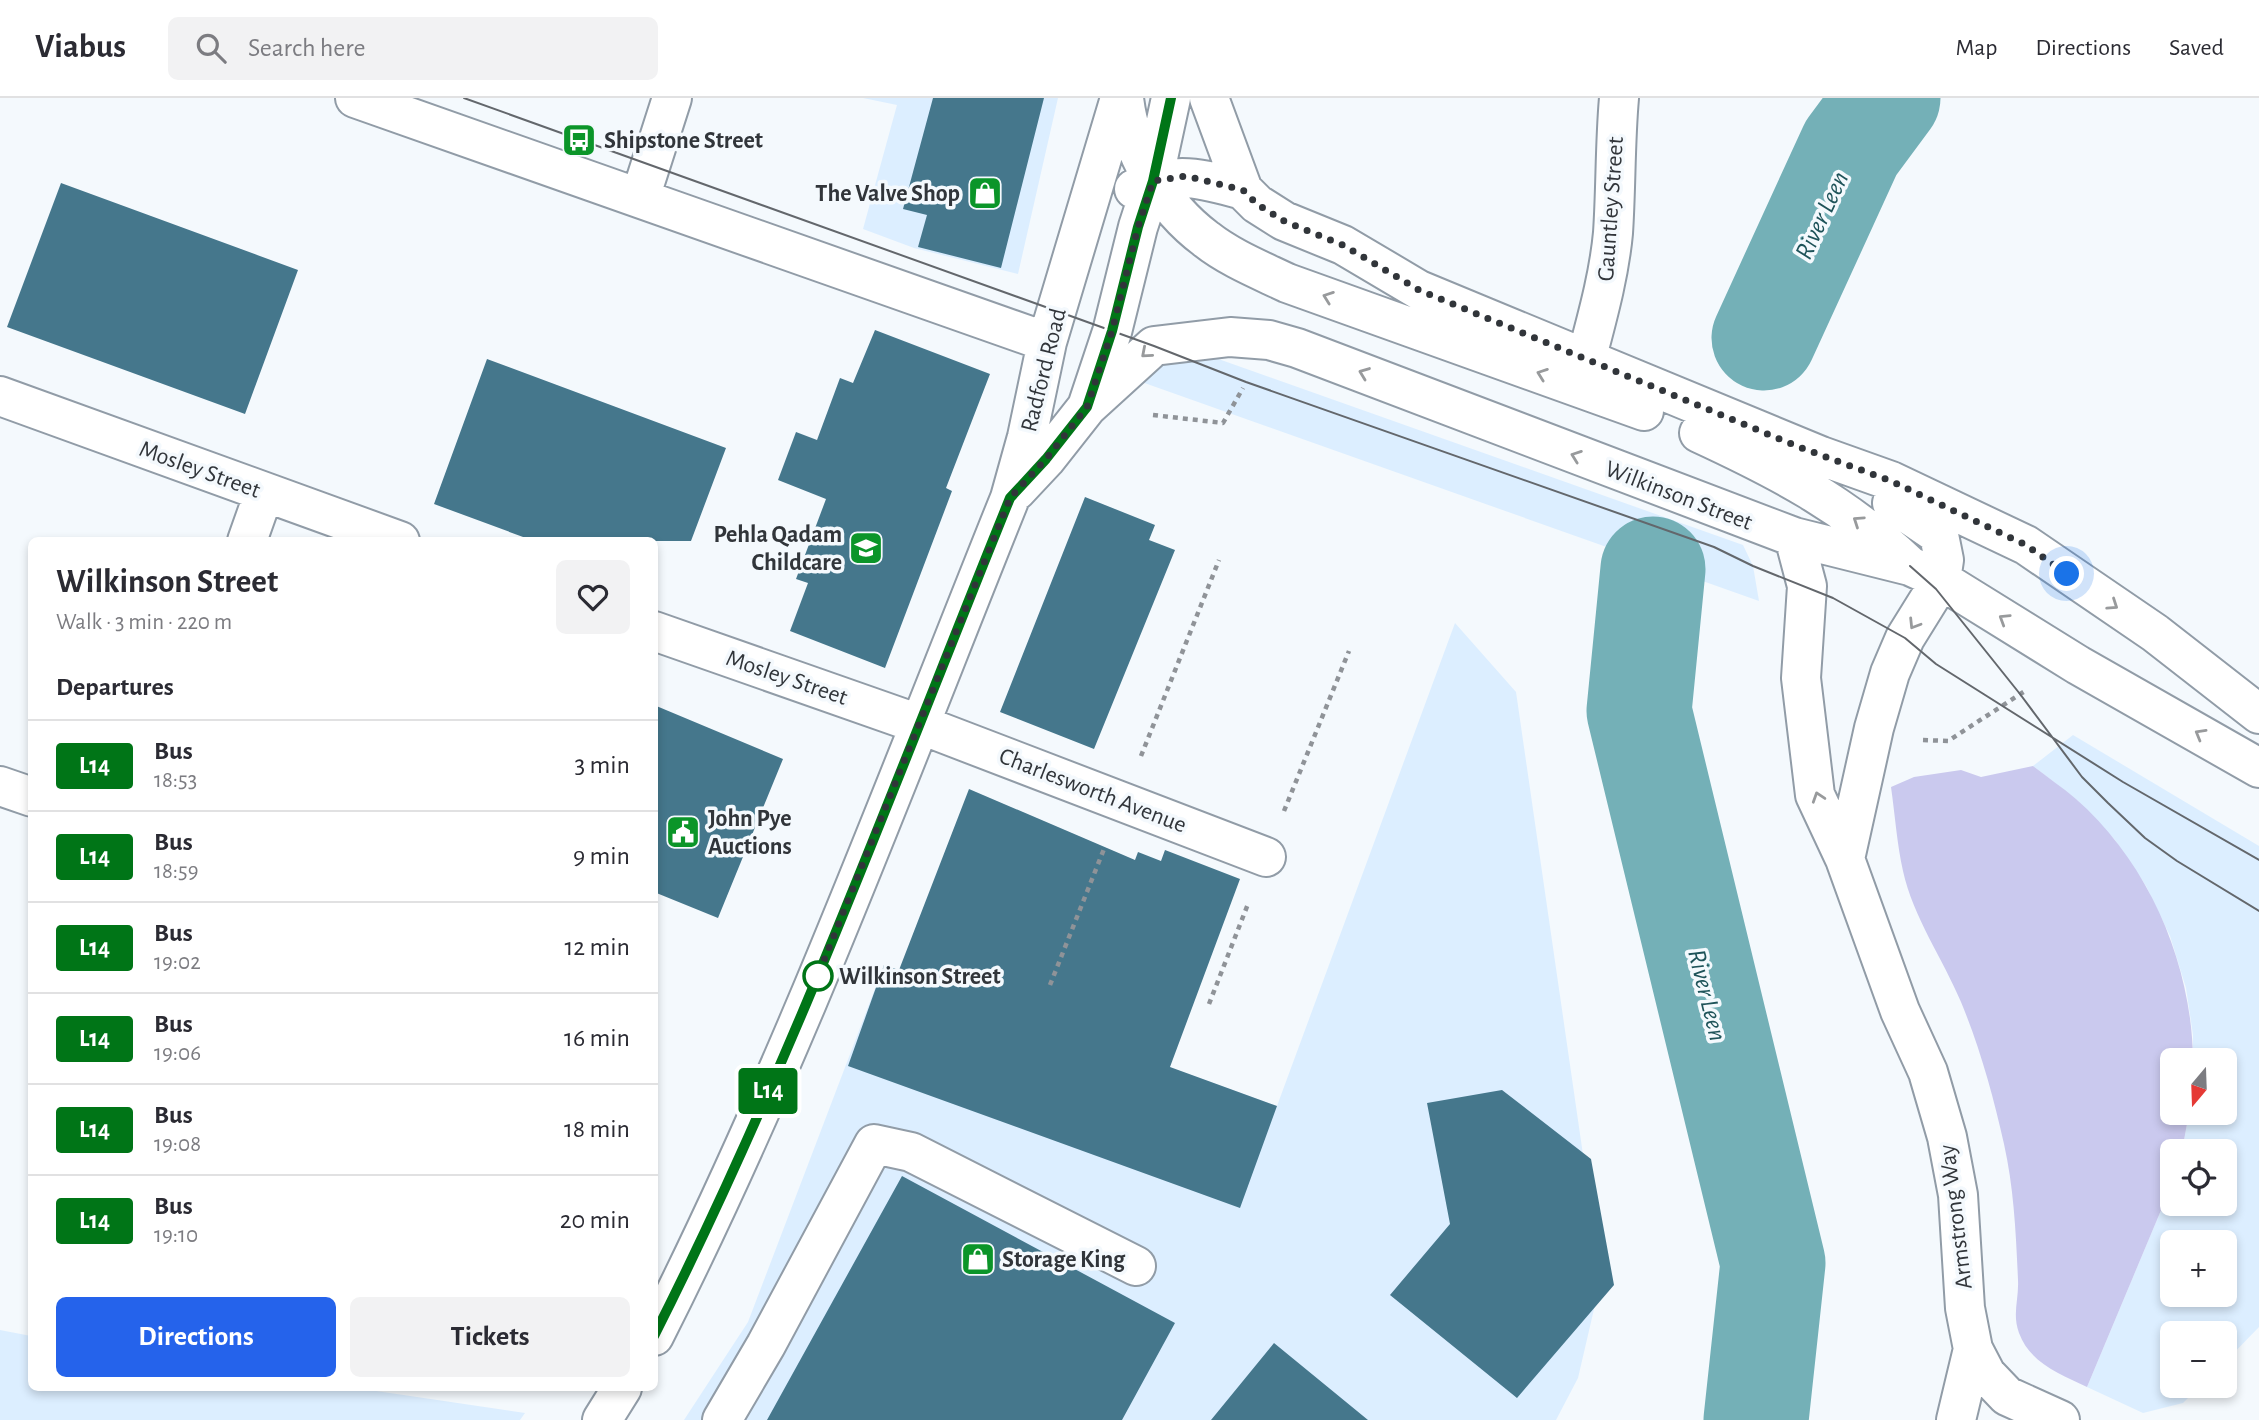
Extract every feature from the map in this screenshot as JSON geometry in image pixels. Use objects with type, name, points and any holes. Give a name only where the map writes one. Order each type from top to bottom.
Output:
[{"type":"street","points":[[355,98],[1047,342]]},
{"type":"street","points":[[640,198],[672,98]]},
{"type":"street","points":[[1122,98],[1135,143],[1153,181],[1179,214],[1206,239],[1245,263],[1287,283],[1679,424],[1758,460],[1814,491],[1871,530],[1926,573]]},
{"type":"street","name":"Radford Road","points":[[658,1328],[708,1230],[793,1035],[1010,498],[1027,437],[1047,342],[1122,98]]},
{"type":"street","name":"Radford Road","points":[[1010,498],[1046,459],[1087,407],[1112,331],[1138,227],[1153,181],[1171,98]]},
{"type":"street","points":[[1209,98],[1243,190],[1257,204],[1284,221],[1343,245],[1419,290],[1821,456],[1891,481],[2026,545],[2155,633],[2259,713]]},
{"type":"street","name":"Gauntley Street","points":[[1586,360],[1605,290],[1613,233],[1614,153],[1619,98]]},
{"type":"street","name":"Radford Road","points":[[1078,243],[1114,198],[1153,181],[1186,176],[1243,190]]},
{"type":"street","name":"Wilkinson Street","points":[[1087,407],[1154,346],[1230,337],[1269,340],[1333,361],[1794,537],[1926,573],[2078,665],[2259,768]]},
{"type":"street","name":"Mosley Street","points":[[0,396],[389,537]]},
{"type":"street","points":[[1821,456],[1940,535],[1944,560],[1926,573],[1905,638],[1890,673],[1874,728],[1845,859]]},
{"type":"street","points":[[248,537],[264,493]]},
{"type":"street","name":"Armstrong Way","points":[[1794,537],[1807,586],[1801,678],[1815,795],[1845,859],[1900,1011],[1928,1072],[1947,1137],[1958,1195],[1965,1308],[1973,1349],[1986,1374],[2007,1396],[2060,1420]]},
{"type":"street","name":"Mosley Street","points":[[658,632],[919,724]]},
{"type":"street","name":"Charlesworth Avenue","points":[[919,724],[1266,857]]},
{"type":"street","points":[[0,786],[28,796]]},
{"type":"street","points":[[722,1420],[766,1345],[874,1144],[911,1152],[1136,1266]]},
{"type":"street","points":[[1956,1420],[1973,1349]]},
{"type":"street","points":[[602,1420],[620,1391]]},
{"type":"path","points":[[1149,414],[1223,423],[1246,382]]},
{"type":"path","points":[[1874,728],[1908,739],[1948,741],[2029,688]]},
{"type":"shaded area","points":[[863,98],[1058,98],[1018,274],[914,248],[863,229],[897,105]]},
{"type":"shaded area","points":[[1193,350],[1743,545],[1753,566],[1759,601],[1136,380],[1173,353]]},
{"type":"shaded area","points":[[1455,623],[1516,692],[1601,1279],[1578,1378],[1556,1420],[684,1420],[748,1322],[884,965],[1277,1106]]},
{"type":"shaded area","points":[[2073,735],[2259,846],[2259,1327],[2237,1350],[2237,1321],[2160,1321],[2160,1398],[2188,1398],[2183,1403],[2143,1413],[2087,1387],[2160,1213],[2160,1216],[2237,1216],[2237,1139],[2184,1139],[2187,1125],[2237,1125],[2237,1048],[2193,1048],[2186,988],[2170,936],[2146,886],[2115,840],[2077,800],[2033,766]]},
{"type":"shaded area","points":[[2033,766],[2076,799],[2102,825],[2145,884],[2162,918],[2185,988],[2192,1048],[2160,1048],[2160,1125],[2187,1125],[2184,1139],[2160,1139],[2160,1213],[2087,1387],[2038,1360],[2019,1333],[2016,1319],[2018,1280],[2014,1212],[2000,1126],[1968,1019],[1914,905],[1899,850],[1891,787],[1914,777],[1961,770],[1981,777]]},
{"type":"shaded area","points":[[0,1330],[28,1335],[28,1391],[376,1391],[525,1413],[520,1420],[0,1420]]},
{"type":"building","points":[[933,98],[1044,98],[1001,268],[918,247],[927,215],[903,209]]},
{"type":"building","points":[[61,183],[298,270],[245,414],[7,327]]},
{"type":"building","points":[[875,330],[990,374],[946,488],[952,491],[885,668],[790,631],[808,583],[796,579],[826,499],[778,480],[796,432],[817,440],[840,378],[853,383]]},
{"type":"building","points":[[487,359],[726,448],[691,541],[658,541],[658,537],[523,537],[434,504]]},
{"type":"building","points":[[1085,497],[1155,525],[1149,540],[1175,550],[1094,749],[1000,712]]},
{"type":"building","name":"John Pye Auctions","points":[[658,707],[783,759],[718,918],[658,894]]},
{"type":"building","points":[[969,789],[1135,860],[1138,852],[1161,861],[1165,850],[1240,879],[1170,1067],[1277,1106],[1240,1208],[848,1066],[884,965],[899,970]]},
{"type":"building","points":[[1502,1090],[1591,1159],[1614,1285],[1517,1398],[1390,1295],[1450,1224],[1427,1103]]},
{"type":"building","name":"Storage King","points":[[902,1176],[1175,1323],[1122,1420],[767,1420]]},
{"type":"building","points":[[1274,1343],[1368,1420],[1211,1420]]},
{"type":"waterway","name":"River Leen","points":[[1764,338],[1851,148],[1888,98]]},
{"type":"waterway","name":"River Leen","points":[[1653,569],[1639,711],[1773,1263],[1756,1420]]},
{"type":"tram line","points":[[464,98],[1154,346],[1246,382],[1714,547],[1753,566],[1833,598],[1905,638],[1936,664],[2123,782],[2259,860]]},
{"type":"tram line","points":[[1910,566],[1936,589],[2082,777],[2108,803],[2145,838],[2177,861],[2259,911]]},
{"type":"bus line","name":"L14","points":[[658,1328],[708,1230],[825,960],[1010,498],[1046,459],[1087,407],[1112,331],[1138,227],[1153,181],[1171,98]]},
{"type":"place","name":"Shipstone Street","points":[[579,140]]},
{"type":"place","name":"The Valve Shop","points":[[985,193]]},
{"type":"place","name":"Pehla Qadam Childcare","points":[[866,548]]},
{"type":"place","name":"John Pye Auctions","points":[[683,832]]},
{"type":"place","name":"Wilkinson Street","points":[[818,976]]},
{"type":"place","name":"Storage King","points":[[978,1259]]},
{"type":"route","points":[[818,976],[814,985],[1010,498],[1046,459],[1087,407],[1112,331],[1138,227],[1153,181],[1186,176],[1243,190],[1257,204],[1284,221],[1343,245],[1419,290],[1821,456],[1891,481],[2026,545],[2067,574]]}]
